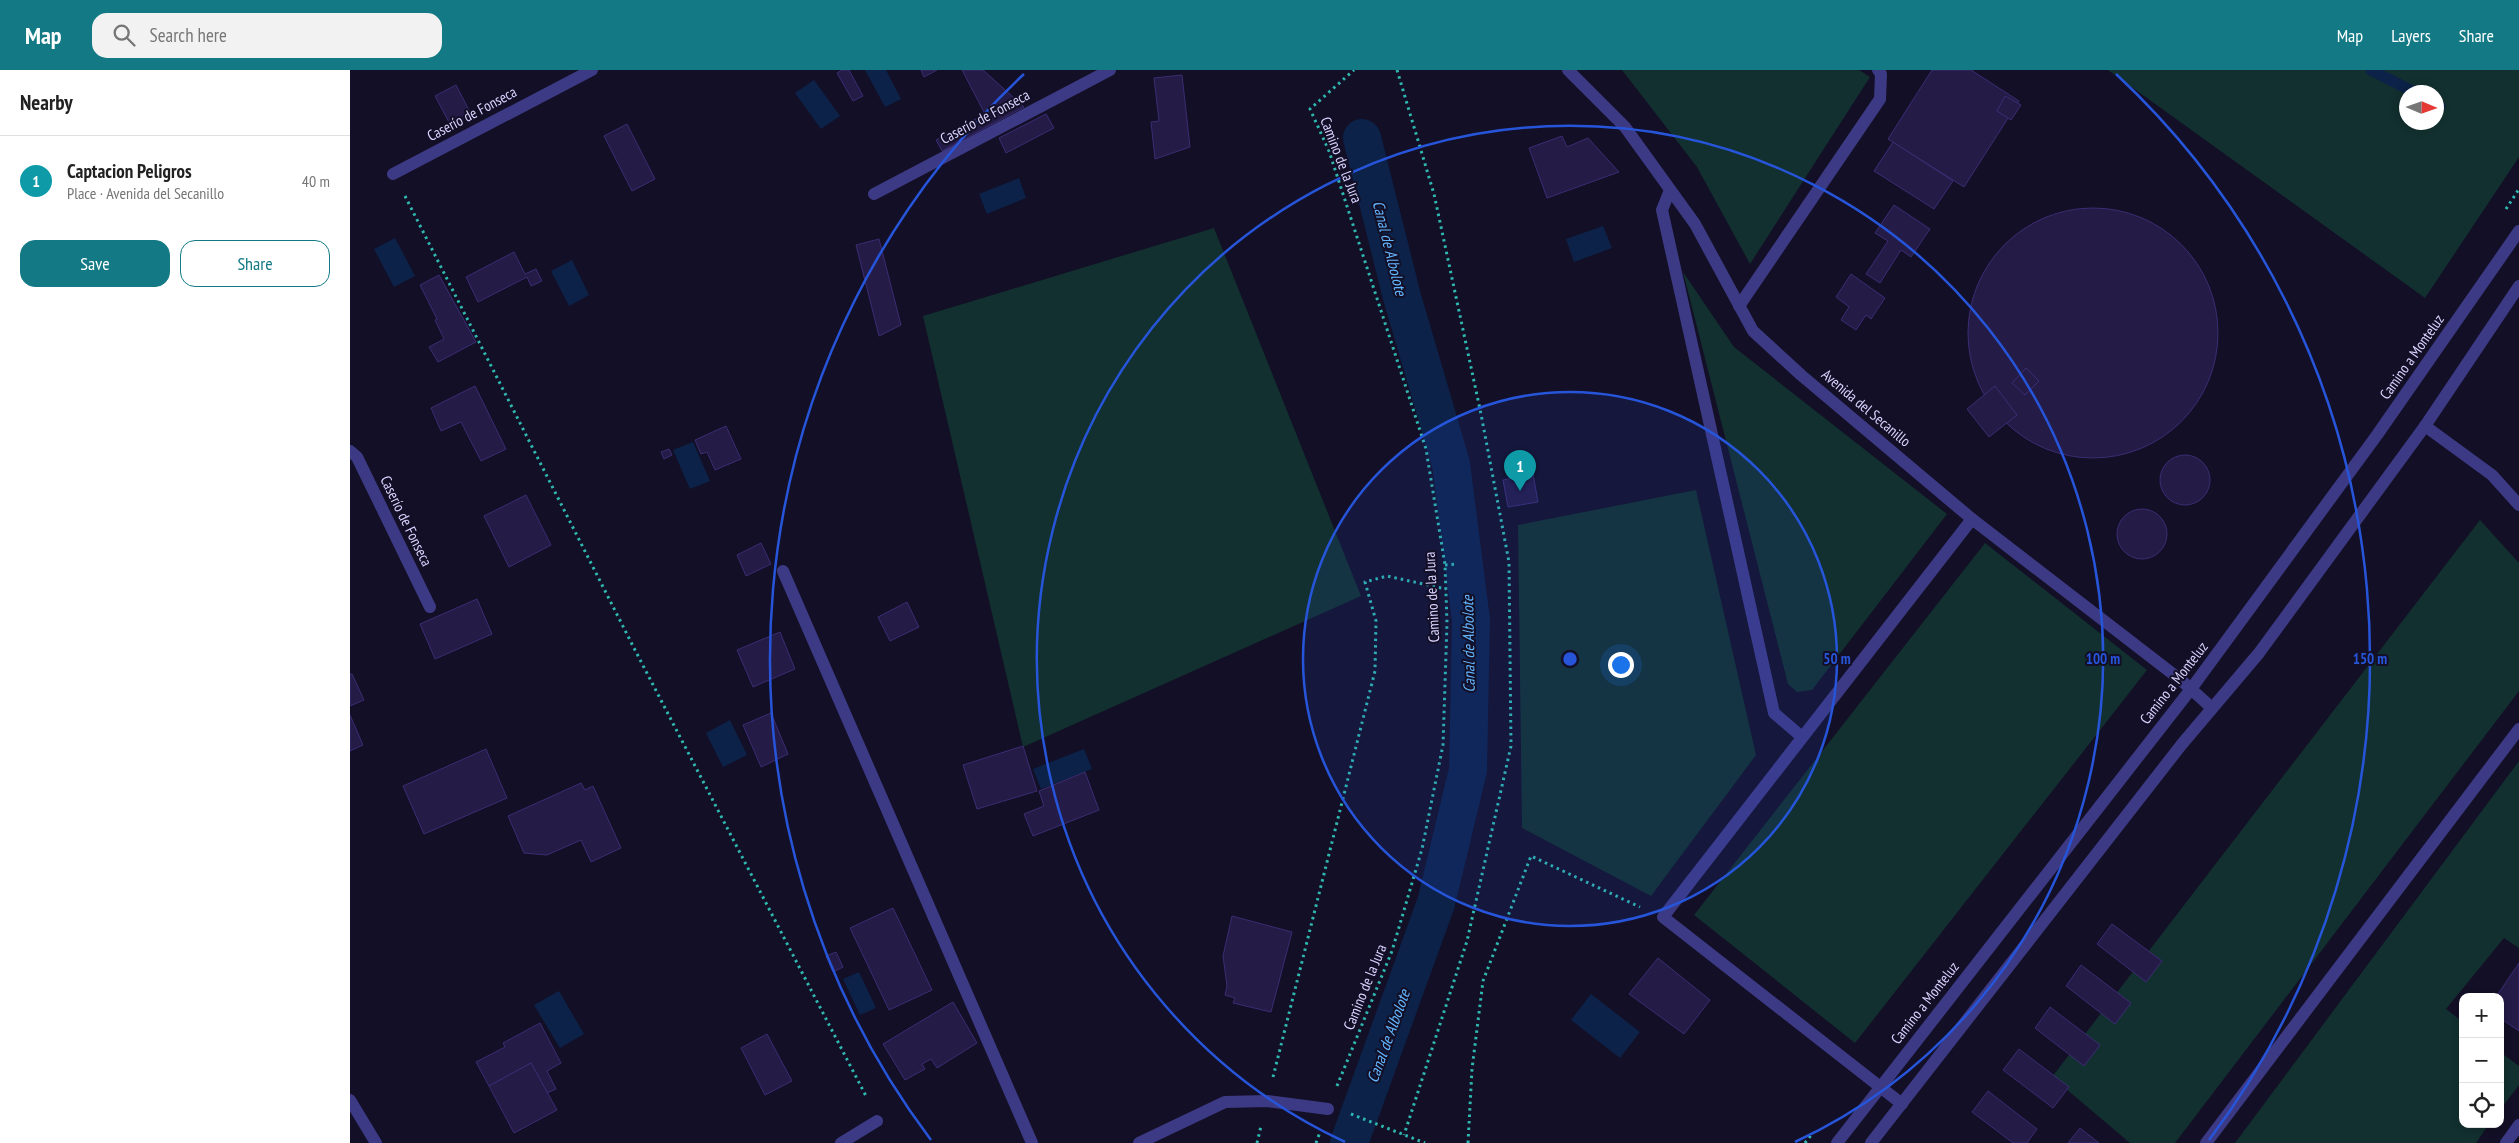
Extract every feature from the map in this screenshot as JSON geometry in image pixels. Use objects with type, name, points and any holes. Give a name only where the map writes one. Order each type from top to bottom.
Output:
[{"type":"street","name":"Caserío de Fonseca","points":[[393,174],[592,70]]},
{"type":"street","name":"Caserío de Fonseca","points":[[874,194],[1110,70]]},
{"type":"street","name":"Avenida del Secanillo","points":[[1568,70],[1625,127],[1695,224],[1753,332],[1801,375],[1972,519],[2191,689],[2212,708]]},
{"type":"street","points":[[1739,306],[1880,99],[1881,74],[1878,70]]},
{"type":"street","points":[[1670,190],[1662,210],[1774,713],[1802,737]]},
{"type":"street","name":"Camino a Monteluz","points":[[1837,1143],[2191,689],[2377,435],[2519,231]]},
{"type":"street","points":[[1871,1143],[2212,708],[2259,653],[2425,426],[2519,286]]},
{"type":"street","points":[[2425,426],[2492,475],[2519,506]]},
{"type":"street","name":"Caserío de Fonseca","points":[[350,451],[358,456],[430,607]]},
{"type":"street","points":[[1902,1104],[1663,918],[1972,519]]},
{"type":"street","points":[[783,571],[1032,1143]]},
{"type":"street","points":[[2206,1143],[2519,729]]},
{"type":"street","points":[[350,1100],[376,1143]]},
{"type":"street","points":[[1139,1143],[1225,1102],[1267,1101],[1328,1109]]},
{"type":"street","points":[[841,1143],[877,1121]]},
{"type":"street","points":[[2506,1143],[2519,1125]]},
{"type":"path","name":"Camino de la Jura","points":[[1316,1143],[1392,951],[1422,849],[1443,745],[1447,623],[1445,565],[1426,449],[1329,151],[1310,108],[1354,70]]},
{"type":"path","points":[[1397,70],[1434,194],[1481,414],[1509,562],[1511,746],[1466,941],[1404,1135]]},
{"type":"path","points":[[393,174],[635,650],[858,1077],[877,1121]]},
{"type":"path","points":[[1445,565],[1458,564]]},
{"type":"path","points":[[1257,1143],[1375,671],[1376,621],[1365,582],[1388,576],[1446,589]]},
{"type":"path","points":[[1468,1143],[1472,1069],[1483,981],[1531,856],[1663,918]]},
{"type":"path","points":[[1349,1113],[1424,1143]]},
{"type":"green space","points":[[1622,70],[1859,70],[1870,77],[1750,264],[1697,167]]},
{"type":"green space","points":[[2108,70],[2519,70],[2519,157],[2425,298]]},
{"type":"green space","points":[[1214,228],[1361,596],[1023,747],[923,316]]},
{"type":"green space","points":[[1683,272],[1734,347],[1947,514],[1812,690],[1797,692],[1788,684]]},
{"type":"green space","points":[[1696,490],[1756,755],[1651,896],[1522,828],[1518,525]]},
{"type":"green space","points":[[2480,520],[2519,563],[2519,691],[2175,1143],[2130,1143],[2052,1077]]},
{"type":"green space","points":[[1985,543],[2147,670],[1855,1043],[1694,915]]},
{"type":"green space","points":[[2519,761],[2519,948],[2504,938],[2446,1009],[2459,1019],[2459,1128],[2486,1128],[2476,1143],[2235,1143]]},
{"type":"green space","points":[[2504,1055],[2519,1066],[2519,1085],[2504,1105]]},
{"type":"water","points":[[865,70],[886,70],[901,99],[885,107]]},
{"type":"water","points":[[814,80],[840,116],[821,129],[795,93]]},
{"type":"water","points":[[1019,178],[1026,198],[987,214],[979,194]]},
{"type":"water","points":[[1603,226],[1612,248],[1574,262],[1566,239]]},
{"type":"water","points":[[395,238],[415,276],[394,287],[374,249]]},
{"type":"water","points":[[572,260],[589,295],[569,306],[551,271]]},
{"type":"water","points":[[693,442],[710,481],[690,489],[673,450]]},
{"type":"water","points":[[730,720],[747,755],[723,767],[706,733]]},
{"type":"water","points":[[1084,749],[1092,769],[1041,789],[1033,769]]},
{"type":"water","points":[[859,972],[876,1008],[860,1015],[843,979]]},
{"type":"water","points":[[559,991],[584,1034],[560,1048],[534,1005]]},
{"type":"water","points":[[1591,994],[1640,1032],[1620,1058],[1571,1020]]},
{"type":"building","points":[[842,70],[849,70],[863,96],[853,101],[837,73]]},
{"type":"building","points":[[921,70],[937,70],[924,77]]},
{"type":"building","points":[[962,70],[983,70],[1024,107],[942,151],[936,140],[985,114]]},
{"type":"building","points":[[1932,70],[1971,70],[2019,101],[1964,187],[1888,139]]},
{"type":"building","points":[[1182,75],[1190,147],[1155,159],[1151,122],[1159,121],[1154,78]]},
{"type":"building","points":[[456,85],[472,116],[451,126],[435,96]]},
{"type":"building","points":[[2005,96],[2021,105],[2011,120],[1997,111]]},
{"type":"building","points":[[1046,114],[1054,128],[1006,153],[999,138]]},
{"type":"building","points":[[627,124],[655,179],[632,191],[604,136]]},
{"type":"building","points":[[1562,136],[1567,147],[1588,138],[1619,172],[1547,198],[1529,148]]},
{"type":"building","points":[[1893,142],[1953,181],[1934,209],[1874,171]]},
{"type":"building","points":[[1894,205],[1930,229],[1911,257],[1901,250],[1880,283],[1866,274],[1888,241],[1875,233]]},
{"type":"building","points":[[2081,208],[2105,208],[2141,217],[2163,229],[2190,254],[2209,285],[2216,309],[2218,333],[2216,357],[2209,381],[2197,403],[2172,430],[2141,449],[2129,453],[2105,458],[2081,458],[2045,449],[2023,437],[1996,412],[1977,381],[1973,369],[1968,345],[1968,321],[1977,285],[1989,263],[2014,236],[2045,217],[2057,213]]},
{"type":"building","points":[[879,239],[901,325],[879,336],[856,245]]},
{"type":"building","points":[[514,252],[525,274],[536,269],[542,281],[531,286],[527,277],[478,302],[466,277]]},
{"type":"building","points":[[1851,274],[1885,298],[1871,319],[1866,315],[1856,330],[1841,320],[1849,307],[1836,297]]},
{"type":"building","points":[[439,275],[476,342],[438,362],[429,347],[444,339],[435,320],[437,319],[420,285]]},
{"type":"building","points":[[2026,368],[2039,381],[2025,395],[2012,383]]},
{"type":"building","points":[[475,386],[506,449],[481,461],[461,422],[441,431],[431,408]]},
{"type":"building","points":[[1995,386],[2017,415],[1989,437],[1967,409]]},
{"type":"building","points":[[726,426],[741,459],[715,470],[707,452],[701,454],[695,440]]},
{"type":"building","points":[[669,449],[672,455],[664,459],[661,452]]},
{"type":"building","points":[[2185,455],[2199,459],[2206,466],[2210,480],[2206,494],[2199,501],[2185,505],[2171,501],[2164,494],[2160,480],[2164,466],[2171,459]]},
{"type":"building","points":[[1533,474],[1538,502],[1508,507],[1503,480]]},
{"type":"building","points":[[526,495],[551,545],[509,567],[484,516]]},
{"type":"building","points":[[2142,509],[2156,513],[2163,520],[2167,534],[2163,548],[2156,555],[2142,559],[2128,555],[2121,548],[2117,534],[2121,520],[2128,513]]},
{"type":"building","points":[[761,543],[771,564],[746,576],[737,555]]},
{"type":"building","points":[[477,599],[492,634],[435,659],[420,624]]},
{"type":"building","points":[[907,602],[919,627],[890,641],[878,617]]},
{"type":"building","points":[[780,632],[795,669],[753,687],[737,650]]},
{"type":"building","points":[[350,674],[352,674],[364,700],[350,706]]},
{"type":"building","points":[[771,713],[788,754],[761,767],[743,725]]},
{"type":"building","points":[[350,715],[363,745],[350,751]]},
{"type":"building","points":[[1023,746],[1037,791],[977,809],[963,765]]},
{"type":"building","points":[[486,749],[507,798],[424,834],[403,786]]},
{"type":"building","points":[[1085,772],[1099,810],[1033,836],[1024,814],[1044,806],[1039,791]]},
{"type":"building","points":[[581,783],[585,790],[593,786],[621,848],[591,862],[581,840],[547,855],[524,853],[508,816]]},
{"type":"building","points":[[893,908],[932,990],[889,1010],[850,928]]},
{"type":"building","points":[[1232,916],[1292,932],[1271,1012],[1233,1003],[1235,998],[1225,995],[1227,986],[1223,956]]},
{"type":"building","points":[[2112,924],[2162,961],[2146,982],[2097,944]]},
{"type":"building","points":[[836,952],[843,967],[833,972],[826,956]]},
{"type":"building","points":[[1658,958],[1710,1000],[1684,1034],[1629,994]]},
{"type":"building","points":[[2519,963],[2519,1031],[2504,1021],[2504,993],[2499,993]]},
{"type":"building","points":[[2081,965],[2131,1003],[2115,1024],[2066,986]]},
{"type":"building","points":[[953,1002],[977,1043],[937,1068],[931,1059],[922,1064],[925,1069],[905,1080],[883,1044]]},
{"type":"building","points":[[2050,1007],[2100,1045],[2084,1066],[2035,1028]]},
{"type":"building","points":[[540,1023],[561,1063],[547,1071],[556,1089],[547,1093],[531,1063],[489,1086],[476,1062],[505,1047],[503,1043]]},
{"type":"building","points":[[767,1034],[792,1081],[765,1095],[741,1048]]},
{"type":"building","points":[[2019,1049],[2069,1087],[2053,1108],[2003,1070]]},
{"type":"building","points":[[531,1063],[557,1110],[514,1133],[489,1086]]},
{"type":"building","points":[[1988,1091],[2037,1129],[2027,1143],[2013,1143],[1972,1112]]},
{"type":"building","points":[[2080,1128],[2099,1143],[2068,1143]]},
{"type":"waterway","points":[[2371,70],[2400,85]]},
{"type":"waterway","name":"Canal de Albolote","points":[[1349,1143],[1436,903],[1468,770],[1471,620],[1451,464],[1402,297],[1362,138]]},
{"type":"place","name":"Captacion Peligros","points":[[1520,491]]}]
